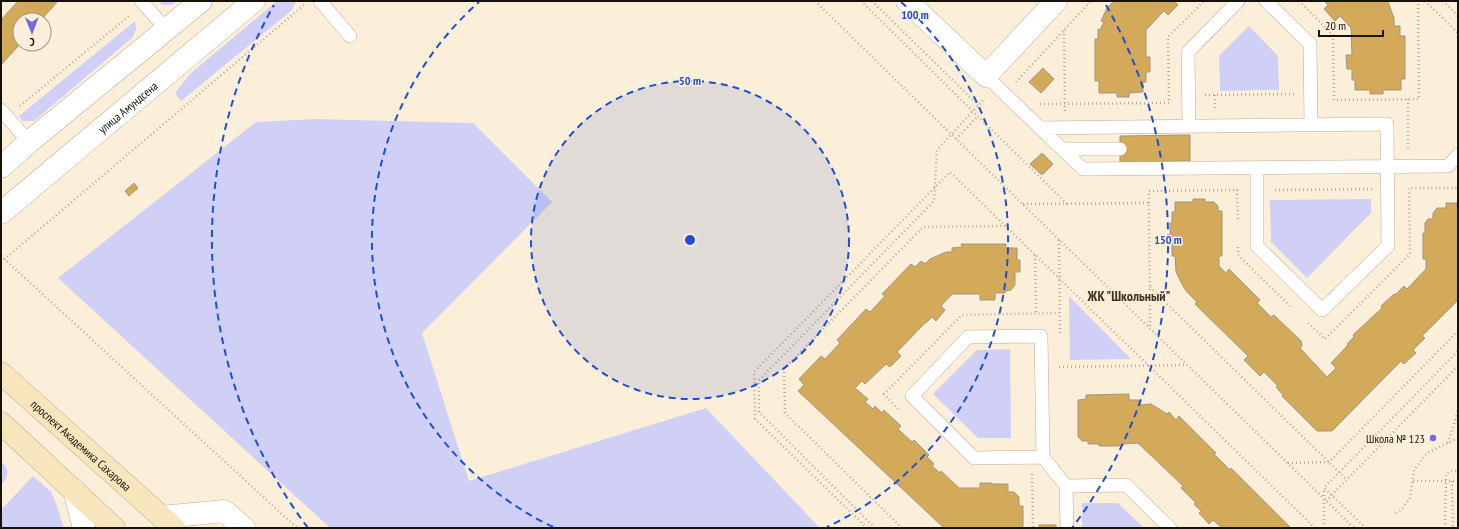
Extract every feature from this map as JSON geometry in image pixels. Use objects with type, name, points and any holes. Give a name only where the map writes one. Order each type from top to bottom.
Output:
[{"type":"main road","name":"проспект Академика Сахарова","points":[[1,373],[168,522]]},
{"type":"main road","points":[[1,423],[114,528]]},
{"type":"street","points":[[1,167],[29,142],[201,1]]},
{"type":"street","name":"улица Амундсена","points":[[1,213],[254,1]]},
{"type":"street","points":[[907,1],[996,85],[1056,1]]},
{"type":"street","points":[[74,490],[84,528]]},
{"type":"street","name":"проспект Академика Сахарова","points":[[168,522],[224,511],[244,528]]},
{"type":"lane","points":[[320,1],[350,36]]},
{"type":"lane","points":[[1189,126],[1188,52],[1238,1]]},
{"type":"lane","points":[[1266,1],[1310,44],[1311,125]]},
{"type":"lane","points":[[142,2],[167,30]]},
{"type":"lane","points":[[996,85],[1083,169],[1448,166],[1458,155]]},
{"type":"lane","points":[[4,114],[29,142]]},
{"type":"lane","points":[[1040,128],[1387,124],[1388,246],[1322,310],[1257,246],[1256,168]]},
{"type":"lane","points":[[1062,149],[1120,148]]},
{"type":"lane","points":[[1037,457],[1042,367],[1041,336],[968,337],[912,396],[974,458],[1037,457],[1066,486],[1067,528]]},
{"type":"lane","points":[[1066,486],[1126,485],[1170,528]]},
{"type":"path","points":[[1,262],[309,1]]},
{"type":"path","points":[[814,1],[1354,528]]},
{"type":"path","points":[[861,1],[1067,204]]},
{"type":"path","points":[[872,1],[978,105]]},
{"type":"path","points":[[875,528],[759,412],[759,380],[934,201],[937,150],[951,134],[996,85],[1064,30],[1091,1]]},
{"type":"path","points":[[1015,104],[1169,103],[1168,37],[1204,1]]},
{"type":"path","points":[[1298,1],[1334,35],[1334,100],[1419,99],[1418,1]]},
{"type":"path","points":[[1425,1],[1458,33]]},
{"type":"path","points":[[1443,1],[1458,16]]},
{"type":"path","points":[[4,114],[142,2]]},
{"type":"path","points":[[1064,30],[1065,127]]},
{"type":"path","points":[[1169,96],[1334,94]]},
{"type":"path","points":[[1353,99],[1354,124]]},
{"type":"path","points":[[1150,330],[1149,191],[1409,188],[1408,99]]},
{"type":"path","points":[[956,139],[978,116]]},
{"type":"path","points":[[1237,190],[1238,226]]},
{"type":"path","points":[[1023,204],[1149,203]]},
{"type":"path","points":[[902,528],[785,413],[784,369],[923,227],[1006,226]]},
{"type":"path","points":[[1238,241],[1238,255]]},
{"type":"path","points":[[1035,255],[1036,314]]},
{"type":"path","points":[[1,256],[297,528]]},
{"type":"path","points":[[1150,287],[1347,480]]},
{"type":"path","points":[[1287,463],[1329,462],[1458,331]]},
{"type":"path","points":[[1324,528],[1324,488],[1458,351]]},
{"type":"path","points":[[1042,367],[1187,365]]},
{"type":"path","points":[[1325,500],[1347,480],[1458,366]]},
{"type":"path","points":[[754,372],[755,419],[867,528]]},
{"type":"path","points":[[1448,444],[1458,411]]},
{"type":"path","points":[[1396,513],[1402,509],[1410,498],[1414,470],[1427,454],[1458,438]]},
{"type":"path","points":[[1032,528],[1037,457]]},
{"type":"path","points":[[1445,528],[1446,474],[1451,471],[1458,471]]},
{"type":"path","points":[[1413,481],[1458,481]]},
{"type":"path","points":[[1452,481],[1453,528]]},
{"type":"path","points":[[1324,488],[1366,528]]},
{"type":"shaded area","points":[[158,1],[177,1],[171,5],[162,5]]},
{"type":"shaded area","points":[[277,1],[296,1],[292,10],[181,101],[175,93],[190,74]]},
{"type":"shaded area","points":[[135,21],[136,29],[133,37],[34,121],[22,121],[19,116]]},
{"type":"shaded area","points":[[1249,26],[1278,56],[1279,90],[1220,91],[1219,56]]},
{"type":"shaded area","points":[[315,119],[473,123],[552,202],[422,333],[469,481],[706,408],[820,528],[330,528],[58,278],[256,122]]},
{"type":"shaded area","points":[[1371,199],[1371,213],[1307,278],[1271,242],[1270,200]]},
{"type":"shaded area","points":[[1069,296],[1131,359],[1070,360]]},
{"type":"shaded area","points":[[1010,349],[1011,438],[978,438],[933,394],[977,350]]},
{"type":"shaded area","points":[[1,461],[6,467],[7,476],[1,485]]},
{"type":"shaded area","points":[[33,476],[51,492],[64,528],[1,528],[1,510]]},
{"type":"shaded area","points":[[1082,503],[1118,503],[1144,528],[1082,528]]},
{"type":"building","points":[[18,1],[58,1],[48,12],[12,12],[13,52],[1,65],[1,20]]},
{"type":"building","points":[[1112,1],[1174,1],[1178,5],[1168,15],[1164,11],[1146,30],[1146,57],[1150,57],[1150,72],[1146,72],[1146,82],[1143,82],[1143,92],[1129,93],[1129,97],[1117,97],[1117,93],[1099,93],[1099,81],[1095,81],[1095,39],[1098,39],[1098,29],[1100,30],[1104,22],[1101,21],[1107,8],[1113,2]]},
{"type":"building","points":[[1324,1],[1388,2],[1394,18],[1394,26],[1400,26],[1400,36],[1405,36],[1405,79],[1401,79],[1401,90],[1383,90],[1383,94],[1370,94],[1370,90],[1355,90],[1355,80],[1352,80],[1352,69],[1347,69],[1346,55],[1352,55],[1351,28],[1340,16],[1335,21],[1324,9],[1328,5]]},
{"type":"building","points":[[1043,68],[1054,79],[1041,93],[1029,82]]},
{"type":"building","points":[[1190,135],[1190,161],[1120,162],[1120,136]]},
{"type":"building","points":[[1042,153],[1053,164],[1042,175],[1030,164]]},
{"type":"building","points":[[134,183],[138,188],[129,196],[125,191]]},
{"type":"building","points":[[1193,199],[1205,199],[1205,202],[1214,202],[1218,206],[1218,211],[1222,211],[1222,256],[1219,256],[1219,266],[1226,273],[1229,269],[1260,300],[1257,303],[1271,317],[1274,315],[1301,341],[1302,346],[1300,348],[1327,377],[1336,368],[1331,363],[1348,345],[1347,344],[1354,337],[1353,335],[1382,308],[1381,306],[1394,294],[1395,295],[1404,286],[1407,289],[1426,269],[1426,259],[1423,259],[1423,233],[1425,233],[1425,223],[1428,219],[1433,219],[1433,213],[1437,208],[1446,208],[1446,203],[1457,203],[1458,207],[1458,300],[1422,336],[1425,338],[1413,350],[1416,353],[1404,364],[1401,361],[1332,431],[1317,431],[1282,396],[1283,395],[1276,387],[1278,386],[1264,372],[1260,376],[1244,360],[1248,356],[1195,304],[1197,302],[1186,291],[1181,282],[1176,272],[1175,256],[1172,256],[1172,244],[1170,244],[1170,223],[1172,223],[1172,212],[1175,212],[1175,202],[1193,202]]},
{"type":"building","points":[[961,244],[1006,244],[1006,248],[1017,248],[1017,260],[1020,260],[1020,272],[1015,272],[1015,285],[1011,290],[1005,291],[1005,293],[995,293],[995,300],[980,300],[980,294],[952,294],[941,306],[945,310],[936,321],[932,317],[925,323],[897,352],[901,356],[890,367],[886,364],[865,384],[862,381],[855,388],[868,399],[865,402],[873,409],[875,406],[882,413],[884,410],[901,426],[898,429],[912,442],[914,440],[929,455],[927,457],[934,464],[932,466],[940,473],[941,471],[959,488],[980,488],[980,483],[1008,484],[1008,492],[1014,492],[1019,497],[1019,506],[1023,506],[1023,528],[944,528],[798,391],[804,385],[799,379],[821,356],[825,359],[840,343],[837,340],[866,309],[870,312],[885,296],[882,294],[911,264],[915,267],[921,261],[925,264],[930,259],[946,252],[952,252],[952,248],[962,247]]},
{"type":"building","points":[[1129,394],[1129,400],[1140,400],[1140,405],[1151,404],[1167,414],[1169,412],[1176,420],[1179,416],[1216,453],[1214,454],[1230,470],[1231,468],[1291,528],[1222,528],[1213,520],[1209,524],[1199,513],[1201,511],[1194,504],[1196,503],[1181,488],[1183,486],[1138,443],[1122,444],[1122,446],[1099,446],[1099,444],[1088,444],[1088,441],[1082,441],[1078,437],[1078,400],[1086,399],[1086,395]]},
{"type":"building","points":[[1039,525],[1056,525],[1056,528],[1039,528]]},
{"type":"place","name":"Школа № 123","points":[[1433,438]]},
{"type":"district","name":"ЖК \"Школьный\"","points":[[1129,296]]}]
